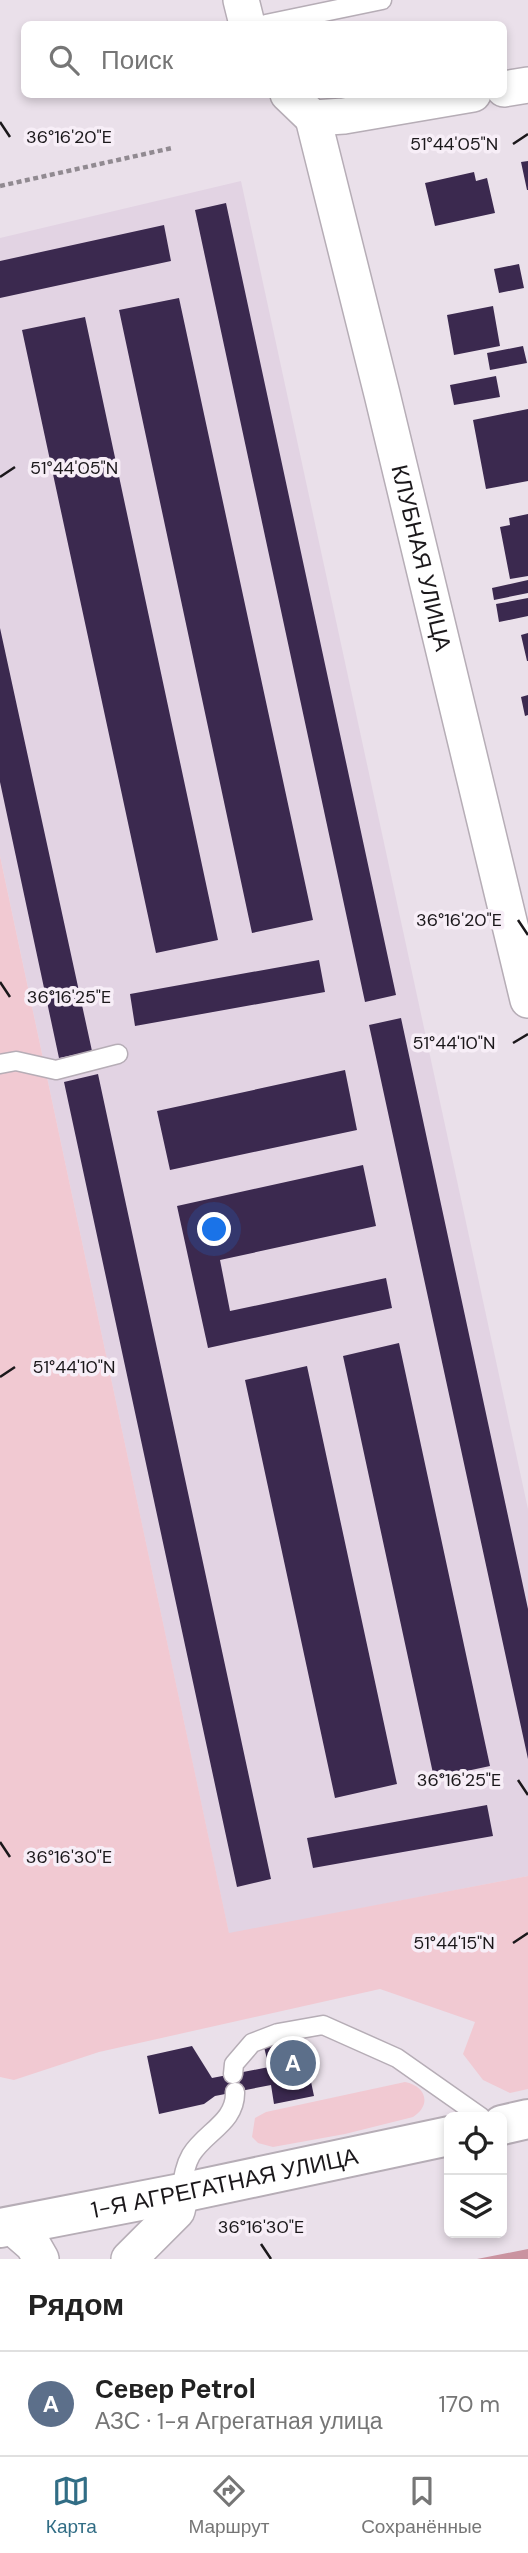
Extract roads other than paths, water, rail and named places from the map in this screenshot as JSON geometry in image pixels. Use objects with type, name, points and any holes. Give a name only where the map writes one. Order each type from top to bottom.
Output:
[{"type":"main road","points":[[507,2123],[528,2119]]},
{"type":"main road","name":"1-Я АГРЕГАТНАЯ УЛИЦА","points":[[6,2227],[444,2137]]},
{"type":"street","points":[[241,0],[246,21]]},
{"type":"street","points":[[507,88],[528,85]]},
{"type":"street","points":[[295,98],[329,117],[448,98]]},
{"type":"street","name":"КЛУБНАЯ УЛИЦА","points":[[329,117],[379,381],[528,1000]]},
{"type":"street","points":[[129,2259],[177,2211],[181,2193]]},
{"type":"street","points":[[6,2227],[33,2245],[41,2259]]},
{"type":"lane","points":[[280,21],[382,0]]},
{"type":"lane","points":[[0,1064],[16,1061],[56,1070],[118,1054]]},
{"type":"lane","points":[[181,2193],[183,2174],[191,2156],[233,2110],[234,2064],[252,2043],[278,2034],[323,2025],[397,2058],[474,2112]]},
{"type":"place","name":"Север Petrol","points":[[293,2063]]}]
